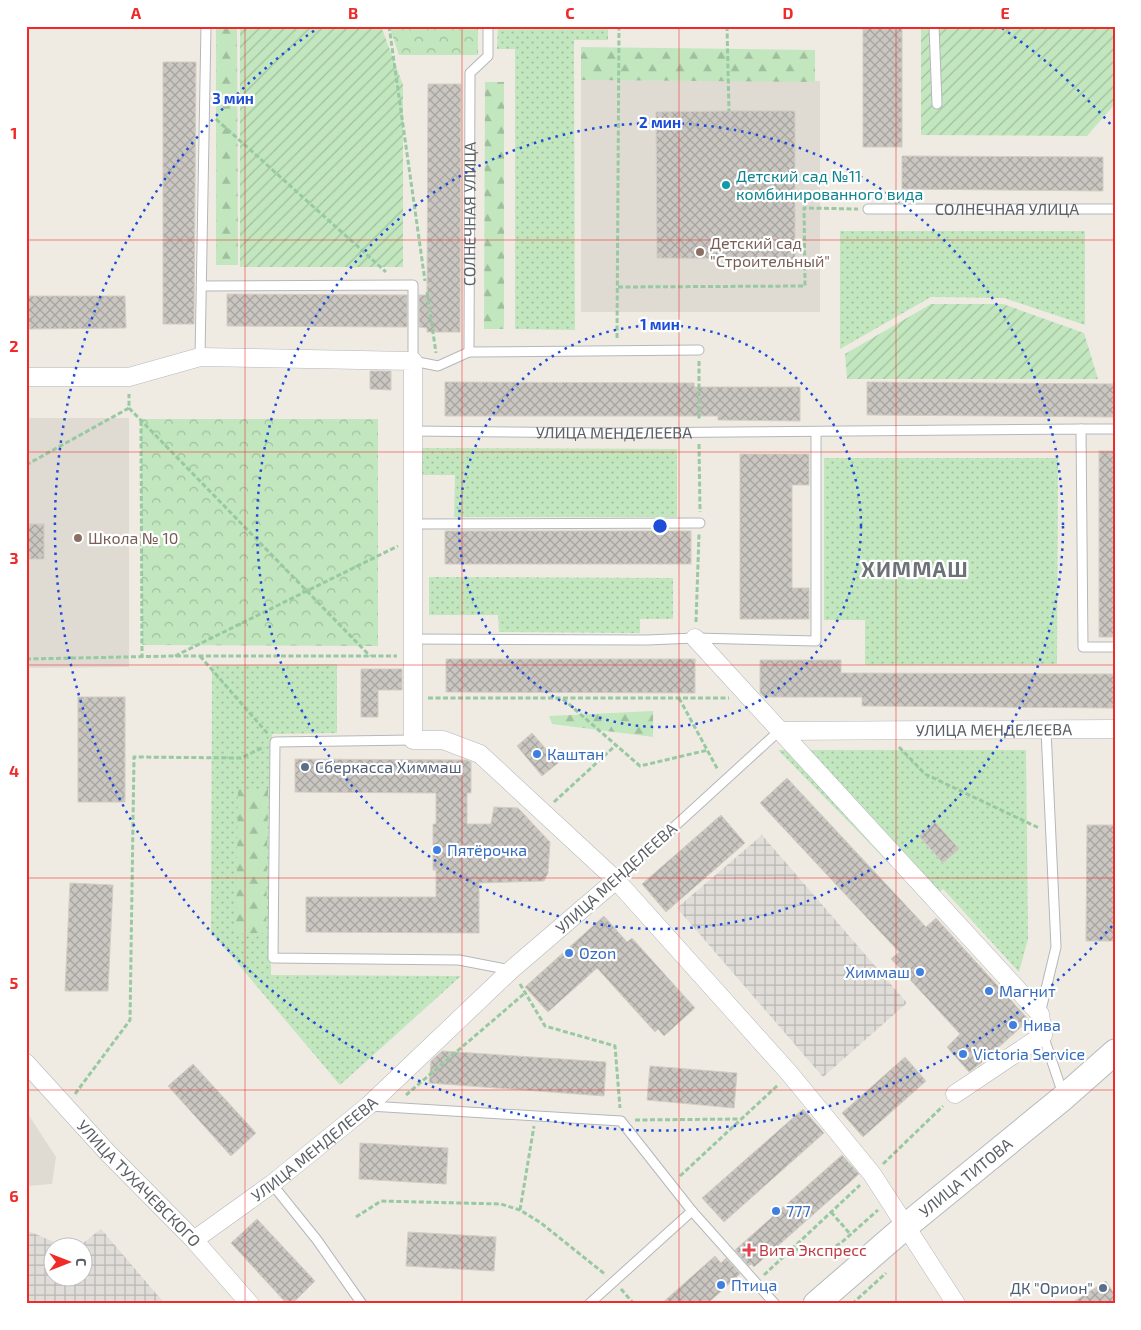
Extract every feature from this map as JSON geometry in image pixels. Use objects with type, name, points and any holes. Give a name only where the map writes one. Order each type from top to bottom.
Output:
[{"type":"street","points":[[26,377],[129,377],[200,357],[413,361],[413,740],[443,740],[480,754],[616,880],[790,1074],[872,1174],[956,1304]]},
{"type":"street","points":[[695,638],[1040,1014],[1043,1035],[955,1094]]},
{"type":"street","name":"УЛИЦА МЕНДЕЛЕЕВА","points":[[779,730],[1115,729]]},
{"type":"street","name":"УЛИЦА МЕНДЕЛЕЕВА","points":[[194,1240],[272,1184],[368,1106],[511,970],[616,880]]},
{"type":"street","name":"УЛИЦА ТИТОВА","points":[[816,1304],[906,1226],[1113,1057]]},
{"type":"street","name":"УЛИЦА ТУХАЧЕВСКОГО","points":[[26,1063],[107,1152],[194,1240],[250,1304]]},
{"type":"lane","points":[[200,357],[206,26]]},
{"type":"lane","name":"СОЛНЕЧНАЯ УЛИЦА","points":[[469,352],[470,73],[488,56],[488,26]]},
{"type":"lane","points":[[934,26],[937,104]]},
{"type":"lane","name":"СОЛНЕЧНАЯ УЛИЦА","points":[[868,209],[1115,209]]},
{"type":"lane","points":[[202,286],[413,284],[413,361],[438,366],[469,352],[699,350]]},
{"type":"lane","points":[[1081,429],[1083,647],[1115,647]]},
{"type":"lane","name":"УЛИЦА МЕНДЕЛЕЕВА","points":[[412,431],[816,433],[1115,429]]},
{"type":"lane","points":[[413,648],[695,638],[816,641],[816,433]]},
{"type":"lane","points":[[412,531],[700,523]]},
{"type":"lane","name":"УЛИЦА МЕНДЕЛЕЕВА","points":[[616,880],[779,730]]},
{"type":"lane","points":[[1040,1014],[1056,947],[1046,730]]},
{"type":"lane","points":[[413,740],[275,742],[273,958],[458,960],[511,970]]},
{"type":"lane","points":[[1043,1035],[1064,1097]]},
{"type":"lane","points":[[368,1106],[621,1120],[670,1186],[775,1304]]},
{"type":"lane","points":[[272,1184],[317,1240],[362,1304]]},
{"type":"lane","points":[[588,1304],[692,1211]]},
{"type":"path","points":[[389,26],[438,366]]},
{"type":"path","points":[[617,352],[619,26]]},
{"type":"path","points":[[727,26],[729,112]]},
{"type":"path","points":[[205,109],[400,284]]},
{"type":"path","points":[[618,287],[806,286],[804,208],[868,209]]},
{"type":"path","points":[[699,350],[699,431]]},
{"type":"path","points":[[129,377],[129,408],[370,656]]},
{"type":"path","points":[[26,466],[129,408]]},
{"type":"path","points":[[141,421],[142,657]]},
{"type":"path","points":[[174,656],[306,591],[412,531]]},
{"type":"path","points":[[26,659],[174,656],[370,656],[413,648]]},
{"type":"path","points":[[66,1106],[130,1020],[134,757],[241,758],[275,742],[200,656]]},
{"type":"path","points":[[413,698],[750,698]]},
{"type":"path","points":[[563,698],[640,766],[708,750]]},
{"type":"path","points":[[680,698],[724,781]]},
{"type":"path","points":[[883,730],[925,774],[1051,833]]},
{"type":"path","points":[[542,812],[616,745]]},
{"type":"path","points":[[511,970],[545,1026],[615,1046],[621,1120],[739,1119]]},
{"type":"path","points":[[392,1108],[525,993]]},
{"type":"path","points":[[670,1186],[739,1119],[790,1074]]},
{"type":"path","points":[[520,1210],[535,1116]]},
{"type":"path","points":[[792,1248],[826,1253],[851,1235],[889,1200]]},
{"type":"path","points":[[356,1217],[381,1201],[501,1204],[520,1210],[541,1223],[613,1281],[634,1304]]},
{"type":"path","points":[[831,1212],[851,1235]]},
{"type":"path","points":[[852,1304],[866,1292]]},
{"type":"shaded area","name":"Детский сад \"Строительный\"","points":[[581,80],[820,81],[820,312],[581,312]]},
{"type":"shaded area","name":"Школа № 10","points":[[26,418],[129,418],[129,667],[26,668]]},
{"type":"shaded area","points":[[762,835],[907,1003],[823,1077],[677,908]]},
{"type":"shaded area","points":[[26,1111],[56,1157],[52,1184],[26,1186]]},
{"type":"shaded area","points":[[101,1229],[165,1304],[26,1304],[26,1230],[45,1238],[42,1238],[42,1288],[92,1288],[92,1238],[90,1238]]},
{"type":"green space","points":[[216,26],[237,26],[238,265],[216,265]]},
{"type":"green space","points":[[240,26],[381,26],[403,85],[403,267],[240,267]]},
{"type":"green space","points":[[389,26],[478,26],[478,55],[399,55]]},
{"type":"green space","points":[[498,26],[608,26],[608,40],[574,40],[575,330],[515,329],[515,49],[497,49]]},
{"type":"green space","points":[[921,26],[1115,26],[1115,104],[1087,136],[921,135]]},
{"type":"green space","points":[[581,47],[815,50],[815,82],[581,80]]},
{"type":"green space","points":[[485,82],[504,82],[504,329],[484,329]]},
{"type":"green space","points":[[840,231],[1085,231],[1085,325],[1004,298],[931,297],[840,349]]},
{"type":"green space","points":[[931,304],[1003,304],[1084,333],[1098,379],[847,379],[845,354]]},
{"type":"green space","points":[[141,419],[378,419],[378,646],[142,645]]},
{"type":"green space","points":[[419,448],[677,449],[677,517],[454,517],[455,475],[419,475]]},
{"type":"green space","points":[[824,458],[1058,458],[1057,664],[865,665],[865,620],[824,620]]},
{"type":"green space","points":[[429,577],[673,578],[673,619],[640,619],[640,633],[499,632],[498,615],[429,615]]},
{"type":"green space","points":[[337,664],[337,733],[272,734],[271,975],[461,976],[340,1085],[211,932],[212,665]]},
{"type":"green space","points":[[653,711],[653,737],[552,724],[549,716]]},
{"type":"green space","points":[[778,750],[1026,750],[1028,939],[1019,972],[943,889],[928,903]]},
{"type":"green space","points":[[238,789],[268,789],[266,933],[236,933]]},
{"type":"building","points":[[863,26],[902,26],[902,147],[863,147]]},
{"type":"building","points":[[163,62],[196,62],[194,324],[163,324]]},
{"type":"building","points":[[428,84],[461,84],[460,332],[427,332],[427,328],[419,327],[419,295],[427,295]]},
{"type":"building","name":"Детский сад №11 комбинированного вида","points":[[795,111],[795,259],[657,258],[656,112]]},
{"type":"building","points":[[902,156],[1103,157],[1103,191],[902,189]]},
{"type":"building","points":[[227,294],[407,295],[407,327],[227,326]]},
{"type":"building","points":[[26,296],[125,296],[126,328],[26,329]]},
{"type":"building","points":[[370,371],[391,371],[391,390],[370,389]]},
{"type":"building","points":[[445,382],[694,383],[694,387],[800,387],[800,421],[718,420],[718,416],[445,416]]},
{"type":"building","points":[[867,382],[1115,384],[1115,417],[867,415]]},
{"type":"building","points":[[1099,451],[1115,451],[1115,637],[1099,637]]},
{"type":"building","points":[[740,454],[809,454],[809,485],[792,485],[792,588],[809,588],[809,619],[740,619]]},
{"type":"building","points":[[26,524],[44,524],[44,559],[26,559]]},
{"type":"building","points":[[445,531],[691,531],[691,564],[445,564]]},
{"type":"building","points":[[446,659],[695,659],[695,693],[446,692]]},
{"type":"building","points":[[760,660],[841,660],[841,673],[1115,674],[1115,708],[862,706],[862,697],[764,697],[760,693]]},
{"type":"building","points":[[361,669],[402,669],[402,690],[378,690],[378,717],[361,717]]},
{"type":"building","points":[[78,697],[125,697],[125,802],[78,802]]},
{"type":"building","name":"Каштан","points":[[532,733],[558,763],[542,776],[517,746]]},
{"type":"building","points":[[295,759],[466,760],[471,762],[471,793],[467,793],[467,824],[491,824],[494,807],[518,808],[550,842],[548,873],[544,881],[479,883],[479,933],[306,932],[306,897],[436,897],[436,870],[433,870],[433,824],[436,824],[436,793],[295,792]]},
{"type":"building","points":[[787,778],[926,927],[936,918],[1029,1020],[969,1072],[947,1047],[960,1034],[891,959],[899,952],[760,803]]},
{"type":"building","points":[[721,815],[745,843],[666,912],[642,884]]},
{"type":"building","points":[[935,822],[959,849],[943,863],[919,836]]},
{"type":"building","points":[[1087,825],[1115,825],[1115,941],[1086,941]]},
{"type":"building","points":[[70,883],[113,885],[108,991],[65,991]]},
{"type":"building","points":[[604,916],[627,942],[632,938],[695,1008],[664,1036],[658,1029],[655,1032],[597,968],[548,1012],[525,987]]},
{"type":"building","points":[[442,1051],[606,1062],[604,1096],[429,1083],[431,1061]]},
{"type":"building","points":[[905,1057],[926,1081],[863,1137],[842,1113]]},
{"type":"building","points":[[193,1064],[256,1133],[231,1156],[168,1086]]},
{"type":"building","points":[[650,1066],[737,1073],[734,1108],[647,1100]]},
{"type":"building","points":[[803,1109],[824,1133],[724,1222],[702,1198]]},
{"type":"building","points":[[360,1143],[448,1148],[446,1184],[359,1179]]},
{"type":"building","points":[[842,1155],[859,1174],[754,1267],[751,1264],[749,1266],[735,1250]]},
{"type":"building","points":[[257,1219],[315,1281],[292,1304],[287,1304],[231,1243]]},
{"type":"building","points":[[408,1232],[496,1237],[494,1271],[406,1266]]},
{"type":"building","points":[[715,1256],[721,1263],[726,1258],[740,1274],[707,1304],[661,1304]]},
{"type":"building","name":"ДК \"Орион\"","points":[[1106,1281],[1115,1295],[1115,1304],[1070,1304]]},
{"type":"place","name":"Детский сад №11 комбинированного вида","points":[[726,185]]},
{"type":"place","name":"Детский сад \"Строительный\"","points":[[700,252]]},
{"type":"place","name":"Школа № 10","points":[[78,538]]},
{"type":"place","name":"Каштан","points":[[537,754]]},
{"type":"place","name":"Сберкасса Химмаш","points":[[305,767]]},
{"type":"place","name":"Пятёрочка","points":[[437,850]]},
{"type":"place","name":"Ozon","points":[[569,953]]},
{"type":"place","name":"Химмаш","points":[[920,972]]},
{"type":"place","name":"Магнит","points":[[989,991]]},
{"type":"place","name":"Нива","points":[[1013,1025]]},
{"type":"place","name":"Victoria Service","points":[[963,1054]]},
{"type":"place","name":"777","points":[[776,1211]]},
{"type":"place","name":"Вита Экспресс","points":[[749,1250]]},
{"type":"place","name":"Птица","points":[[721,1285]]},
{"type":"place","name":"ДК \"Орион\"","points":[[1103,1288]]},
{"type":"district","name":"ХИММАШ","points":[[915,570]]}]
